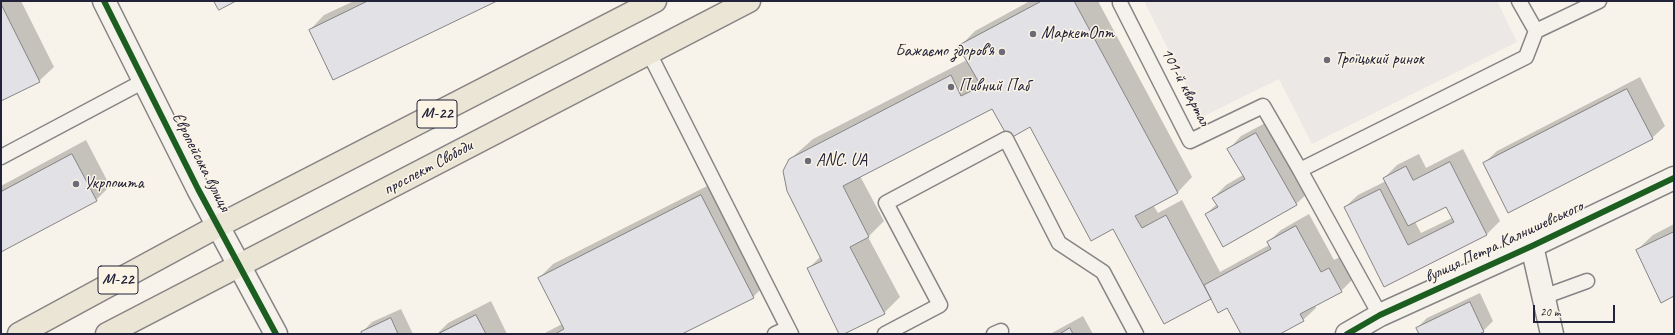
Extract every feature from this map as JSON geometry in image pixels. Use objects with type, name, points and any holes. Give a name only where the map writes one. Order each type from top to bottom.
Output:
[{"type":"highway","name":"М-22","points":[[19,334],[218,226],[655,1]]},
{"type":"highway","name":"проспект Свободи","points":[[107,334],[749,1]]},
{"type":"street","name":"Європейська вулиця","points":[[104,1],[218,226],[276,334]]},
{"type":"street","name":"вулиця Петра Калнишевського","points":[[1347,334],[1380,315],[1532,246],[1674,178]]},
{"type":"street","points":[[1532,246],[1552,334]]},
{"type":"lane","points":[[1519,1],[1536,31]]},
{"type":"lane","points":[[1380,315],[1300,170],[1526,57],[1536,31],[1599,1]]},
{"type":"lane","name":"101-й квартал","points":[[1120,3],[1190,141],[1262,106],[1300,170]]},
{"type":"lane","points":[[649,53],[790,331],[775,334]]},
{"type":"lane","points":[[1,157],[144,81]]},
{"type":"lane","points":[[885,334],[940,304],[886,203],[1006,139],[1058,243],[1104,272],[1136,334]]},
{"type":"lane","points":[[1544,297],[1587,281]]},
{"type":"shaded area","name":"Троїцький ринок","points":[[1144,1],[1497,1],[1517,42],[1312,144],[1279,79],[1202,117]]},
{"type":"building","points":[[214,1],[236,1],[219,10]]},
{"type":"building","points":[[368,1],[497,1],[333,80],[309,30]]},
{"type":"building","points":[[1042,1],[1074,1],[1178,193],[1135,216],[1142,228],[1166,215],[1211,299],[1164,324],[1113,229],[1091,241],[1030,127],[1009,139],[992,109],[843,186],[869,237],[850,247],[885,314],[844,334],[839,334],[807,268],[822,261],[787,191],[783,171],[789,159],[951,75],[961,96],[981,86],[958,46]]},
{"type":"building","points":[[1,4],[40,82],[1,101]]},
{"type":"building","points":[[1627,89],[1653,139],[1508,213],[1483,163]]},
{"type":"building","points":[[1256,133],[1297,205],[1223,247],[1205,214],[1218,207],[1212,198],[1245,179],[1227,149]]},
{"type":"building","points":[[72,154],[97,201],[1,252],[1,192]]},
{"type":"building","points":[[1450,162],[1487,235],[1384,287],[1344,207],[1380,189],[1408,245],[1454,222],[1446,207],[1408,226],[1383,178],[1406,166],[1413,180]]},
{"type":"building","points":[[701,195],[754,298],[682,334],[555,334],[564,329],[538,278]]},
{"type":"building","points":[[1296,226],[1321,272],[1329,268],[1342,292],[1300,314],[1304,321],[1280,334],[1241,334],[1227,308],[1218,313],[1204,285],[1271,249],[1267,242]]},
{"type":"building","points":[[1674,232],[1674,296],[1661,303],[1636,250]]},
{"type":"building","points":[[1470,302],[1484,332],[1479,334],[1419,334],[1416,328]]},
{"type":"building","points":[[476,315],[486,334],[438,334]]},
{"type":"building","points":[[391,318],[398,334],[362,334],[361,332]]},
{"type":"building","points":[[1070,328],[1073,334],[1060,334]]},
{"type":"cycle path","points":[[104,1],[198,189],[276,334]]},
{"type":"cycle path","points":[[1347,334],[1380,315],[1532,246],[1674,178]]},
{"type":"place","name":"МаркетОпт","points":[[1033,34]]},
{"type":"place","name":"Бажаємо здоров'я","points":[[1002,52]]},
{"type":"place","name":"Троїцький ринок","points":[[1327,60]]},
{"type":"place","name":"Пивний Паб","points":[[951,87]]},
{"type":"place","name":"ANC. UA","points":[[808,161]]},
{"type":"place","name":"Укрпошта","points":[[76,184]]}]
